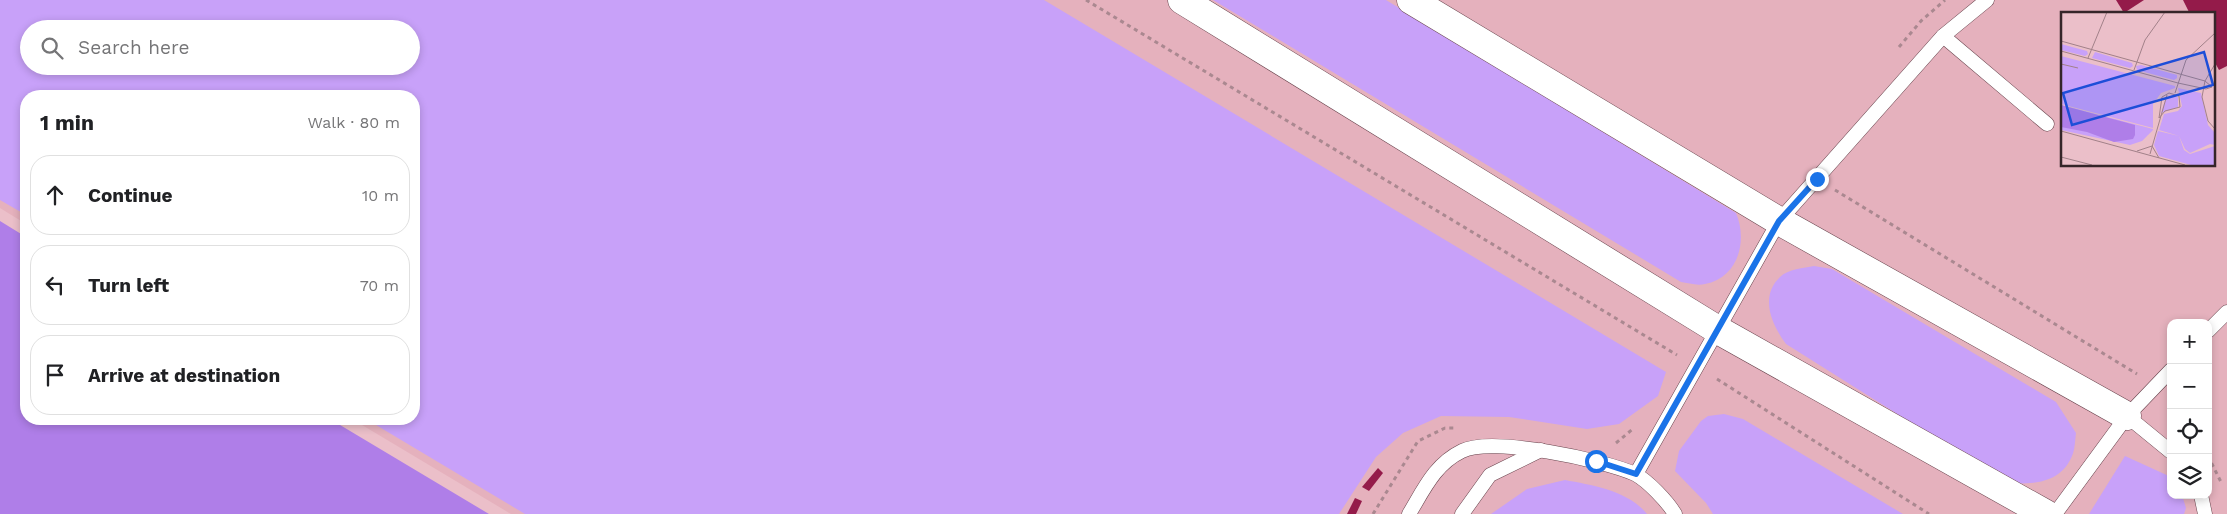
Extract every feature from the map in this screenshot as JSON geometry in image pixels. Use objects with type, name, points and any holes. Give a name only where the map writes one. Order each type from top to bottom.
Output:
[{"type":"street","points":[[1182,0],[1718,330],[2046,514]]},
{"type":"street","points":[[1411,0],[1779,221],[2127,416]]},
{"type":"lane","points":[[1636,474],[1779,221],[1943,36],[1987,0]]},
{"type":"lane","points":[[1943,36],[2047,124]]},
{"type":"lane","points":[[2212,327],[2227,312]]},
{"type":"lane","points":[[2055,514],[2127,416],[2167,374]]},
{"type":"lane","points":[[2127,416],[2167,449]]},
{"type":"lane","points":[[1409,514],[1432,475],[1444,461],[1464,449],[1487,446],[1542,450],[1596,461],[1636,474],[1668,502],[1675,514]]},
{"type":"lane","points":[[1462,514],[1490,475],[1542,450]]},
{"type":"lane","points":[[2201,499],[2205,514]]},
{"type":"path","points":[[1086,0],[1697,367],[1929,514]]},
{"type":"path","points":[[1817,179],[2145,379],[2152,390]]},
{"type":"shaded area","points":[[0,0],[2227,0],[2227,514],[511,514],[362,425],[420,425],[420,90],[20,90],[20,220],[0,208]]},
{"type":"shaded area","points":[[0,0],[1044,0],[1666,372],[1658,396],[1619,424],[1587,429],[1509,417],[1441,416],[1403,433],[1376,457],[1339,514],[525,514],[376,425],[420,425],[420,90],[20,90],[20,212],[0,200]]},
{"type":"shaded area","points":[[1213,0],[1386,0],[1736,213],[1741,235],[1737,257],[1725,274],[1716,280],[1702,285],[1681,282]]},
{"type":"shaded area","points":[[0,221],[20,233],[20,425],[340,425],[489,514],[0,514]]},
{"type":"shaded area","points":[[1814,266],[1832,269],[2056,402],[2076,433],[2074,451],[2067,465],[2061,472],[2045,480],[2027,483],[2007,483],[1786,344],[1772,320],[1769,302],[1770,293],[1783,274],[1796,269]]},
{"type":"shaded area","points":[[1724,414],[1743,419],[1903,514],[1713,514],[1706,503],[1675,471],[1679,451],[1701,421],[1708,416]]},
{"type":"shaded area","points":[[2125,456],[2167,475],[2167,499],[2183,499],[2186,508],[2184,514],[2089,514]]},
{"type":"shaded area","points":[[1565,480],[1620,494],[1639,506],[1647,514],[1491,514],[1527,489]]},
{"type":"building","points":[[2116,0],[2144,0],[2126,12],[2123,12]]},
{"type":"building","points":[[2183,0],[2227,0],[2227,66],[2219,70],[2214,61],[2214,12],[2189,12]]},
{"type":"building","points":[[1378,468],[1383,473],[1369,491],[1362,487]]},
{"type":"building","points":[[1355,498],[1362,501],[1356,514],[1347,514]]},
{"type":"route","points":[[1596,461],[1636,474],[1779,221],[1817,179]]}]
